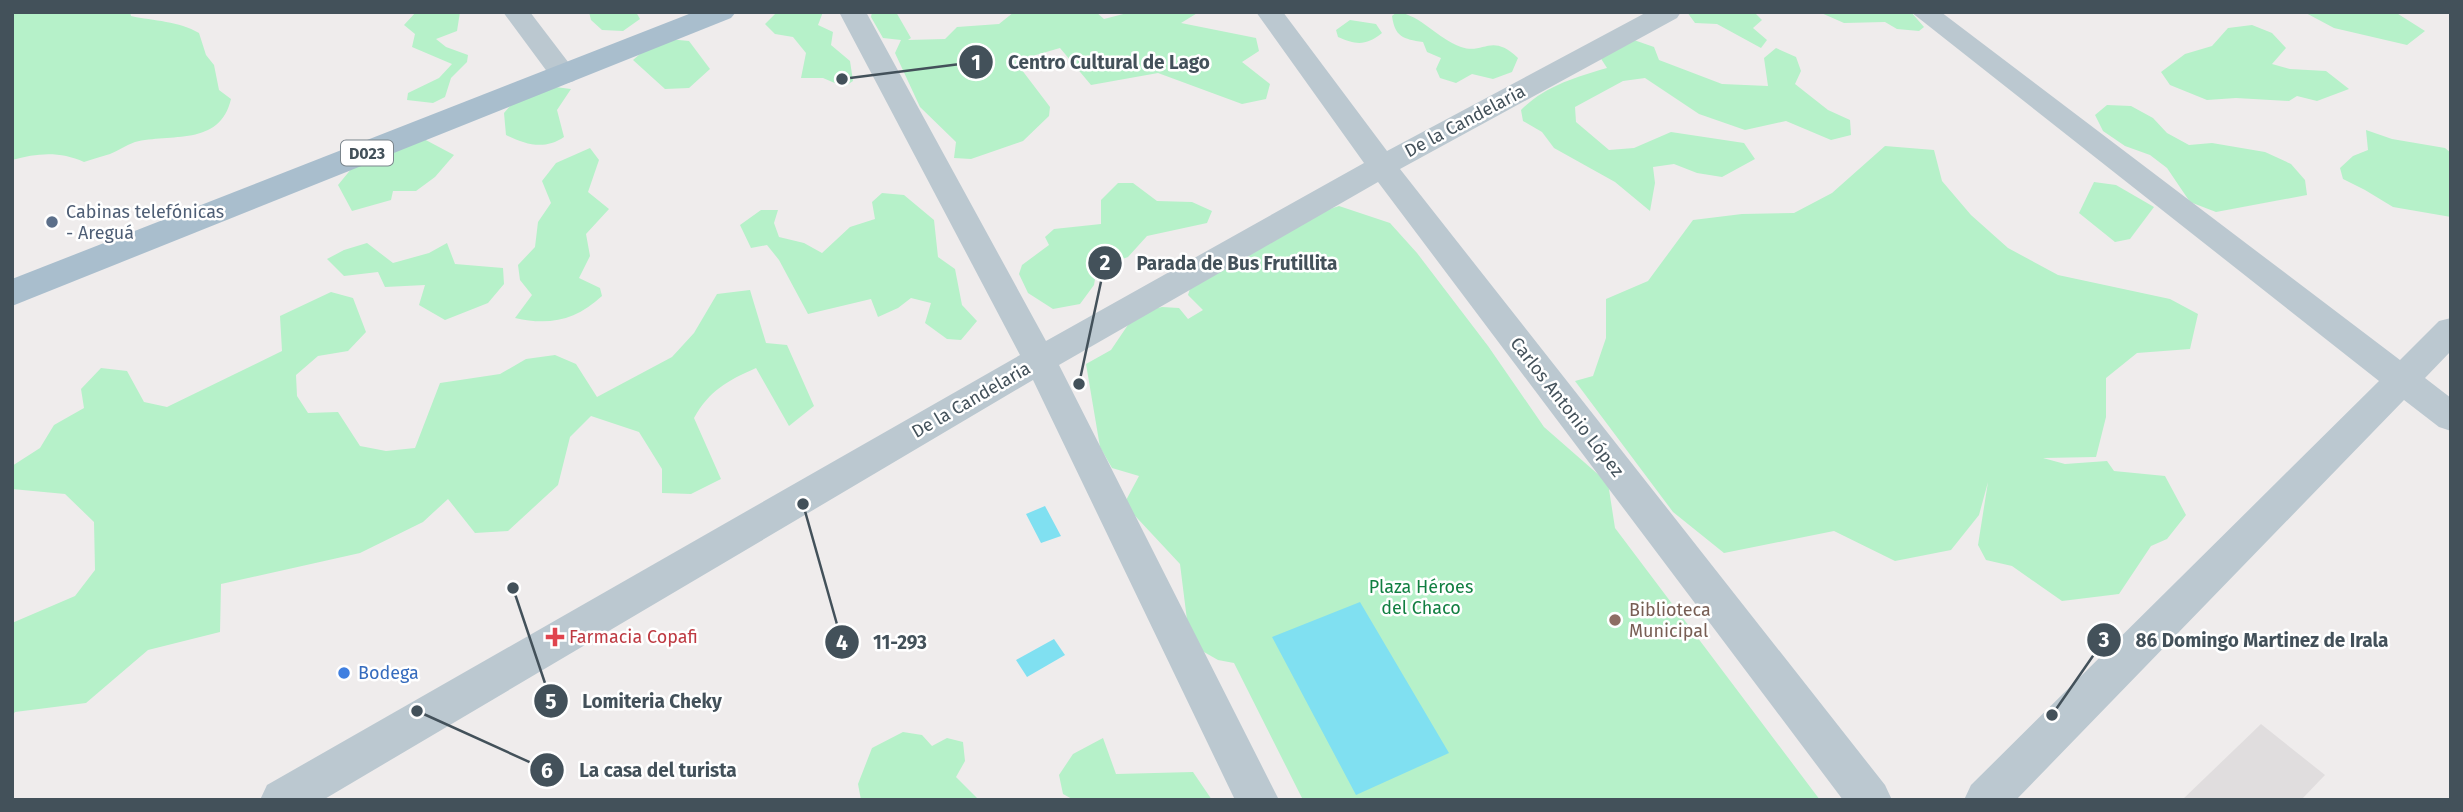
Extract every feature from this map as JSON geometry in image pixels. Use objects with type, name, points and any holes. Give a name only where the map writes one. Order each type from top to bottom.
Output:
[{"type":"main road","name":"D023","points":[[12,293],[721,12]]},
{"type":"street","points":[[516,12],[564,75]]},
{"type":"street","points":[[852,12],[1040,360],[1257,800]]},
{"type":"street","name":"Carlos Antonio López","points":[[1269,12],[1382,166],[1870,800]]},
{"type":"street","name":"De la Candelaria","points":[[282,800],[1040,360],[1382,166],[1668,12]]},
{"type":"street","points":[[1924,12],[2451,417]]},
{"type":"street","points":[[1986,800],[2451,330]]},
{"type":"shaded area","points":[[2261,724],[2325,775],[2301,800],[2182,800]]},
{"type":"green space","points":[[12,12],[130,12],[131,16],[191,29],[199,33],[206,55],[214,65],[219,90],[231,99],[225,114],[216,125],[205,131],[135,142],[84,162],[48,154],[12,160]]},
{"type":"green space","points":[[416,12],[460,12],[457,31],[436,39],[446,47],[468,55],[467,62],[451,78],[445,97],[433,103],[407,100],[408,93],[439,78],[452,64],[412,47],[415,34],[404,25]]},
{"type":"green space","points":[[589,12],[636,12],[640,19],[623,31],[602,30],[591,20]]},
{"type":"green space","points":[[777,12],[823,12],[818,25],[833,32],[831,45],[850,61],[853,81],[844,87],[823,78],[801,78],[806,53],[793,37],[775,34],[765,24]]},
{"type":"green space","points":[[872,12],[896,12],[911,38],[908,40],[945,39],[957,27],[999,24],[1014,12],[1096,12],[1104,19],[1131,12],[1199,12],[1181,23],[1256,38],[1259,51],[1242,62],[1270,84],[1266,99],[1242,104],[1158,73],[1091,85],[1060,48],[1015,61],[1050,107],[1049,116],[1023,141],[971,159],[954,158],[956,142],[920,107],[895,53],[901,40],[883,38],[871,17]]},
{"type":"green space","points":[[1397,12],[1422,22],[1461,47],[1469,49],[1494,45],[1509,50],[1518,58],[1512,72],[1493,79],[1472,74],[1456,83],[1440,78],[1436,69],[1441,58],[1427,52],[1423,42],[1405,38],[1398,33],[1392,16]]},
{"type":"green space","points":[[1687,12],[1754,12],[1762,20],[1753,28],[1767,40],[1761,48],[1717,24],[1695,23]]},
{"type":"green space","points":[[1819,12],[1911,12],[1924,27],[1919,31],[1897,29],[1885,22],[1844,23]]},
{"type":"green space","points":[[2304,12],[2395,12],[2425,31],[2407,45],[2334,28]]},
{"type":"green space","points":[[1350,20],[1376,24],[1382,33],[1361,43],[1338,37],[1336,30]]},
{"type":"green space","points":[[2252,25],[2272,33],[2286,48],[2272,64],[2290,69],[2326,71],[2349,89],[2317,101],[2297,96],[2289,101],[2236,98],[2207,100],[2170,85],[2161,72],[2185,54],[2212,46],[2228,28]]},
{"type":"green space","points":[[668,39],[689,41],[710,69],[689,88],[665,89],[633,60],[647,48]]},
{"type":"green space","points":[[1631,39],[1654,47],[1659,60],[1722,84],[1768,86],[1764,58],[1776,48],[1796,57],[1801,71],[1795,84],[1828,110],[1850,120],[1851,135],[1831,140],[1786,121],[1745,130],[1699,114],[1645,78],[1623,81],[1575,107],[1576,122],[1609,150],[1634,148],[1671,132],[1744,143],[1755,159],[1722,177],[1697,173],[1674,164],[1653,167],[1655,183],[1650,211],[1615,182],[1554,148],[1542,132],[1523,121],[1521,110],[1551,89],[1607,68],[1598,54]]},
{"type":"green space","points":[[539,85],[571,89],[557,110],[564,137],[550,144],[535,145],[506,135],[504,113],[517,98]]},
{"type":"green space","points":[[2107,105],[2131,106],[2153,118],[2167,133],[2189,145],[2212,143],[2265,152],[2291,164],[2305,180],[2307,195],[2216,212],[2190,202],[2167,168],[2150,155],[2125,146],[2103,131],[2095,115]]},
{"type":"green space","points":[[2366,130],[2392,139],[2445,148],[2451,153],[2451,217],[2393,207],[2343,179],[2340,168],[2353,156],[2368,150]]},
{"type":"green space","points":[[422,138],[454,155],[435,177],[416,191],[393,191],[391,200],[352,211],[338,185],[352,168]]},
{"type":"green space","points":[[1885,146],[1934,150],[1942,181],[1971,215],[2008,248],[2058,275],[2170,299],[2198,314],[2190,349],[2137,353],[2106,378],[2106,417],[2096,457],[2043,458],[2065,464],[2107,461],[2114,471],[2165,476],[2186,515],[2167,539],[2151,546],[2119,594],[2062,601],[2012,566],[1986,560],[1978,545],[1988,482],[1979,515],[1951,550],[1895,561],[1834,531],[1724,553],[1673,512],[1575,381],[1593,376],[1606,338],[1606,299],[1648,281],[1693,220],[1742,214],[1794,213],[1832,193]]},
{"type":"green space","points":[[590,148],[599,160],[588,192],[609,209],[586,234],[590,256],[579,278],[600,288],[602,296],[582,311],[562,319],[540,321],[515,318],[532,295],[520,280],[518,265],[535,247],[538,222],[551,203],[542,181],[556,163]]},
{"type":"green space","points":[[2094,182],[2116,185],[2154,207],[2130,239],[2115,242],[2079,213]]},
{"type":"green space","points":[[1118,183],[1133,183],[1157,201],[1192,202],[1212,211],[1207,223],[1147,236],[1128,257],[1097,268],[1094,285],[1080,304],[1053,309],[1028,293],[1019,274],[1022,265],[1049,245],[1045,237],[1054,229],[1101,224],[1101,200]]},
{"type":"green space","points":[[882,193],[904,195],[934,220],[938,257],[955,269],[962,305],[977,321],[961,340],[947,339],[925,323],[931,303],[911,298],[898,308],[878,317],[871,299],[808,314],[779,260],[767,245],[751,248],[740,225],[761,210],[778,210],[774,223],[779,237],[804,243],[822,253],[850,227],[875,219],[872,202]]},
{"type":"green space","name":"Plaza Héroes del Chaco","points":[[1339,206],[1390,223],[1417,253],[1488,346],[1544,427],[1608,483],[1615,528],[1820,800],[1303,800],[1234,663],[1218,660],[1190,644],[1180,564],[1124,504],[1139,476],[1112,468],[1100,447],[1086,364],[1111,350],[1136,313],[1162,307],[1179,308],[1188,319],[1203,310],[1188,295],[1194,276],[1284,224]]},
{"type":"green space","points":[[367,243],[393,263],[429,253],[447,243],[455,264],[503,268],[504,284],[488,303],[445,320],[419,305],[425,285],[385,287],[378,272],[344,276],[327,259]]},
{"type":"green space","points":[[750,290],[766,343],[787,345],[814,406],[789,426],[756,368],[720,387],[706,400],[694,418],[721,479],[691,494],[662,493],[662,469],[639,432],[591,416],[570,437],[558,485],[508,531],[475,533],[448,499],[423,522],[360,553],[221,584],[220,632],[148,650],[86,703],[15,712],[12,716],[12,623],[75,596],[95,570],[94,522],[65,494],[12,489],[12,466],[40,448],[54,425],[84,408],[81,389],[101,368],[127,371],[144,402],[167,407],[282,351],[280,316],[331,292],[353,298],[366,332],[348,351],[318,356],[296,375],[297,396],[308,413],[338,412],[360,446],[386,451],[415,448],[440,383],[500,374],[526,359],[555,355],[576,364],[597,397],[672,357],[694,333],[717,294]]},
{"type":"green space","points":[[903,732],[922,735],[932,746],[947,738],[963,742],[965,761],[956,777],[979,800],[861,800],[858,784],[872,748]]},
{"type":"green space","points":[[1103,738],[1116,774],[1193,772],[1212,800],[1074,800],[1063,794],[1059,775],[1073,754]]},
{"type":"water","points":[[1045,506],[1061,536],[1041,543],[1026,514]]},
{"type":"water","points":[[1360,602],[1449,753],[1356,795],[1272,637]]},
{"type":"water","points":[[1054,639],[1065,655],[1027,677],[1016,660]]},
{"type":"place","name":"Centro Cultural de Lago","points":[[842,79]]},
{"type":"place","name":"Cabinas telefónicas - Areguá","points":[[52,222]]},
{"type":"place","name":"Parada de Bus Frutillita","points":[[1079,384]]},
{"type":"place","name":"11-293","points":[[803,504]]},
{"type":"place","name":"Lomiteria Cheky","points":[[513,588]]},
{"type":"place","name":"Biblioteca Municipal","points":[[1615,620]]},
{"type":"place","name":"Farmacia Copafi","points":[[555,637]]},
{"type":"place","name":"Bodega","points":[[344,673]]},
{"type":"place","name":"La casa del turista","points":[[417,711]]},
{"type":"place","name":"86 Domingo Martinez de Irala","points":[[2052,715]]}]
